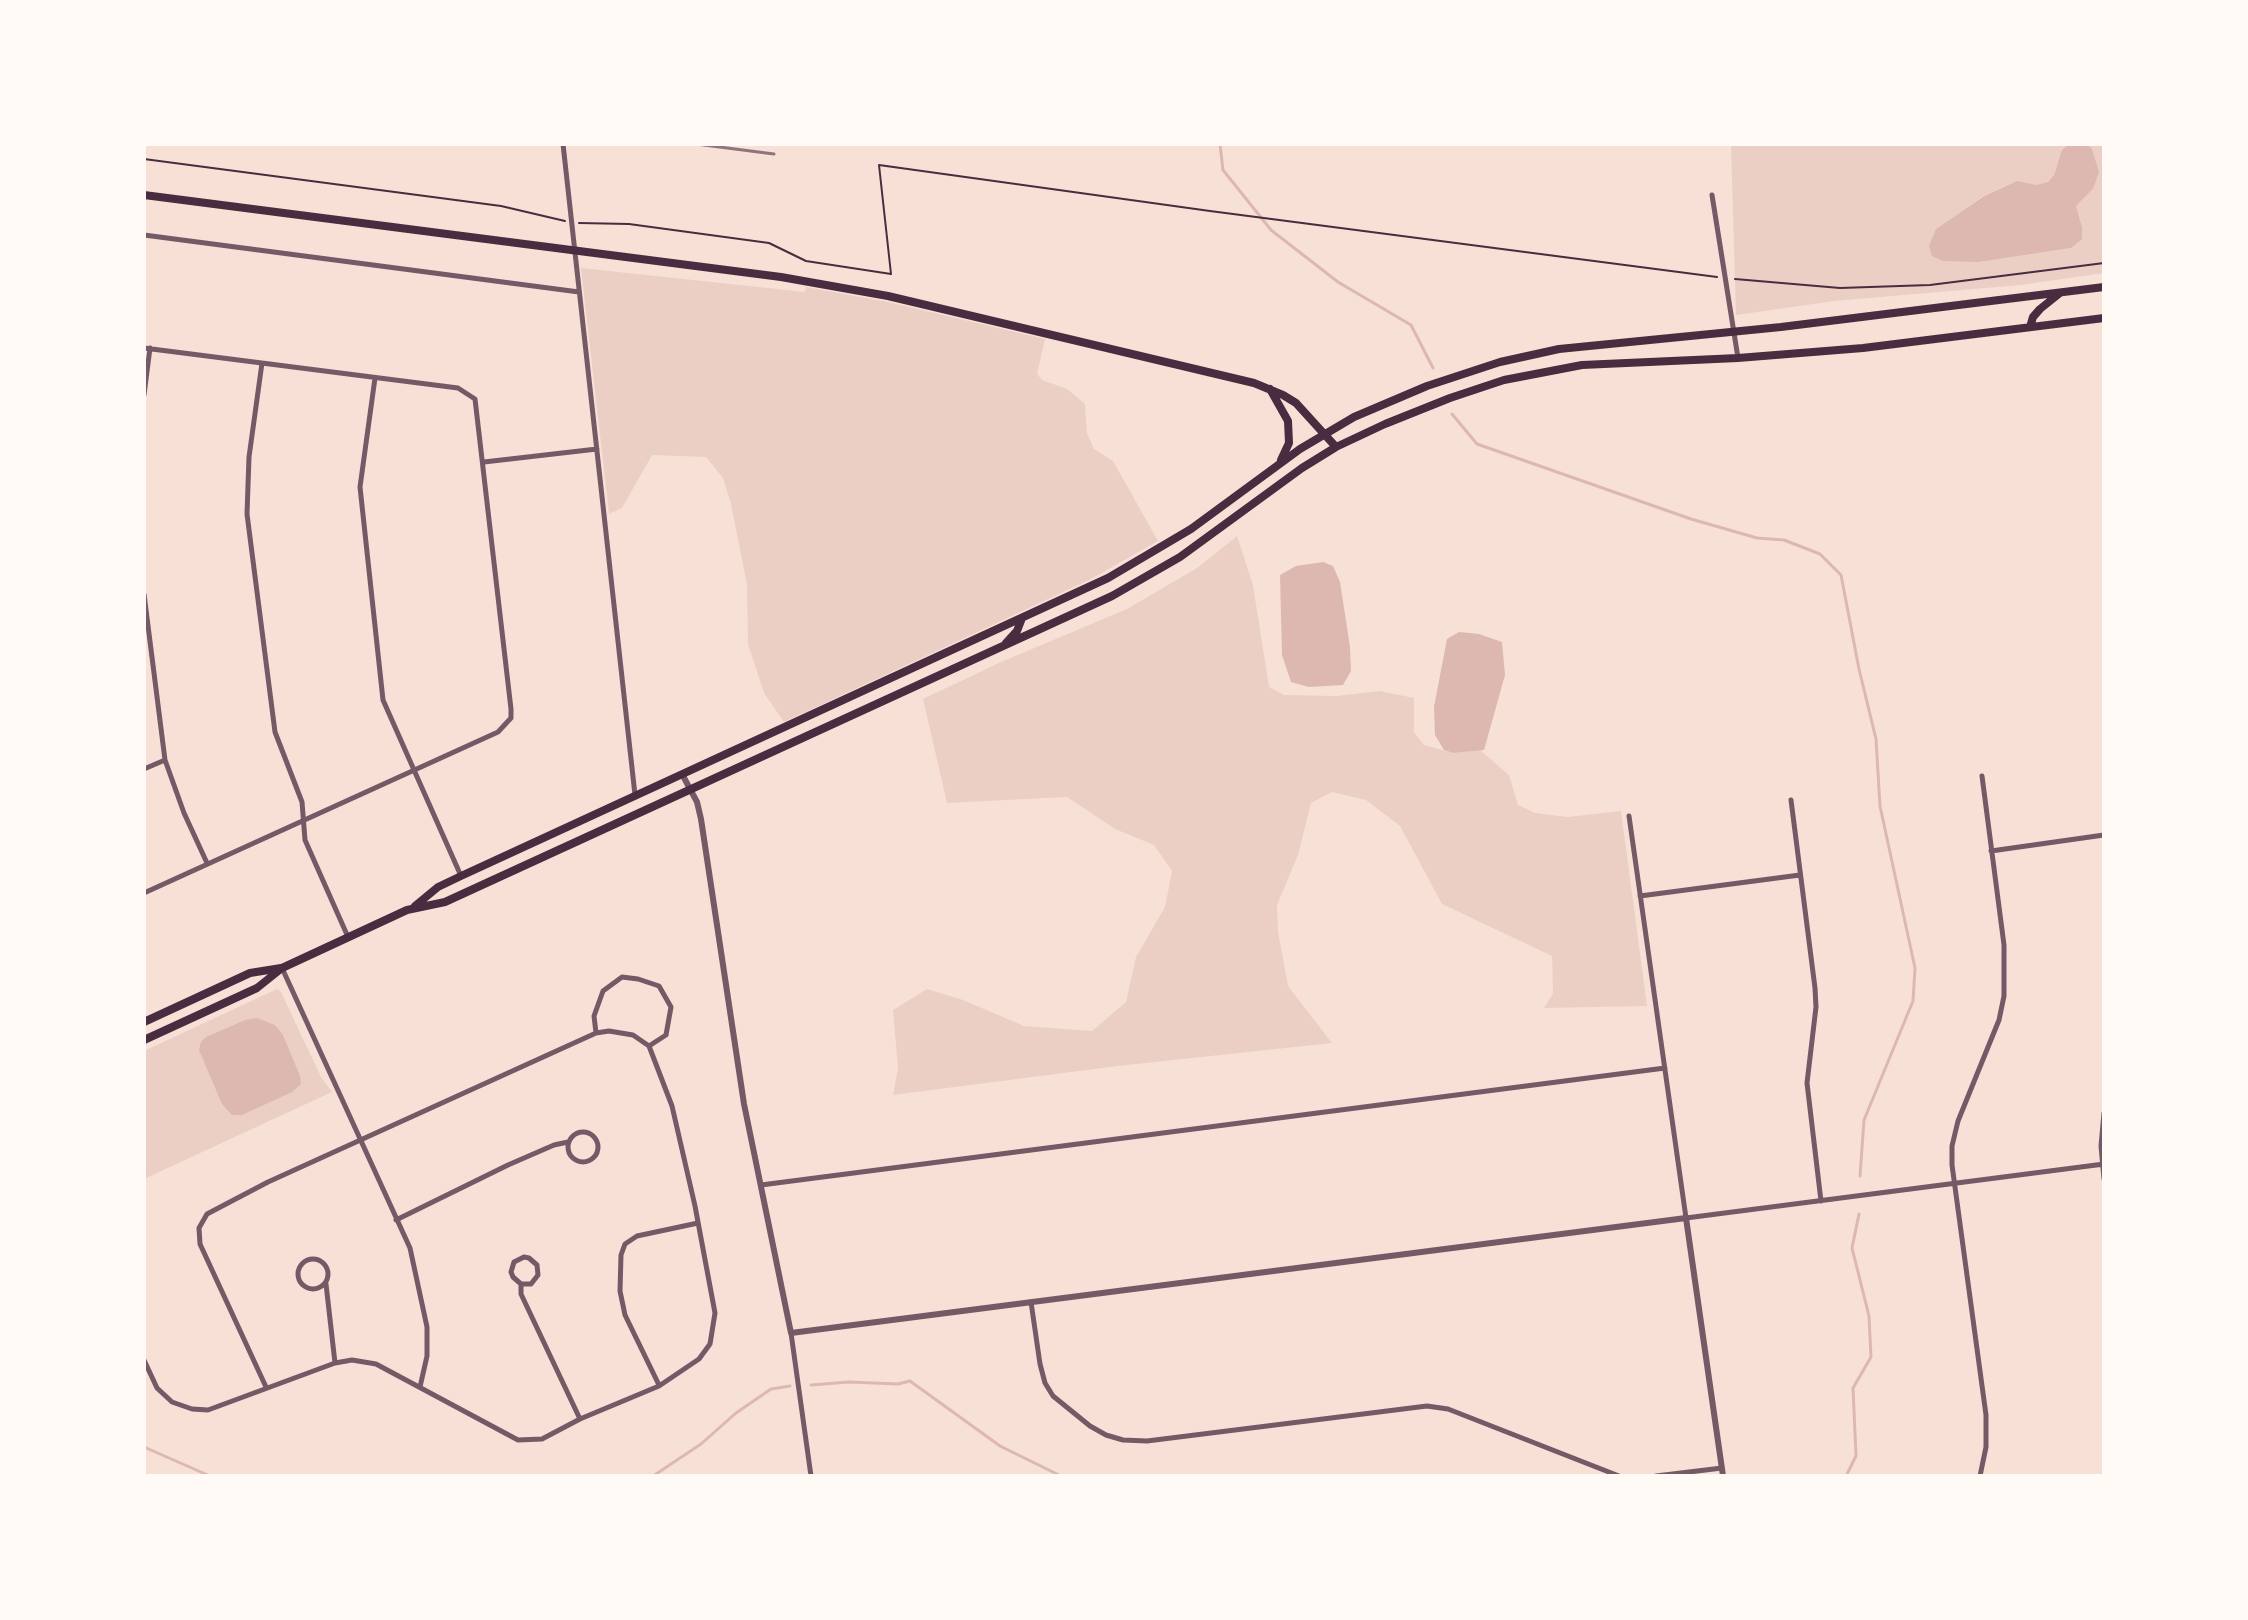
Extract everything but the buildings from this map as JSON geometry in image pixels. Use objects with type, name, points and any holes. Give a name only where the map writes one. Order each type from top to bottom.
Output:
[{"type":"main road","points":[[144,195],[781,277],[888,296],[1269,388],[1296,403],[1336,447]]},
{"type":"main road","points":[[415,907],[438,887],[461,876],[1141,561],[1191,529],[1279,463],[1354,417],[1403,395],[1500,362],[1585,345],[1733,332],[2104,287]]},
{"type":"main road","points":[[2030,327],[2040,309],[2061,292]]},
{"type":"main road","points":[[144,1040],[257,988],[282,968],[349,937],[415,907],[445,902],[1112,596],[1212,536],[1302,468],[1336,447],[1441,401],[1534,373],[1608,362],[1738,358],[1863,348],[2104,318]]},
{"type":"main road","points":[[1269,388],[1288,421],[1289,443],[1279,463]]},
{"type":"main road","points":[[1003,647],[1017,631],[1022,618]]},
{"type":"main road","points":[[144,1022],[250,973],[282,968]]},
{"type":"street","points":[[563,144],[635,796]]},
{"type":"street","points":[[1712,195],[1738,358]]},
{"type":"street","points":[[144,235],[579,292]]},
{"type":"street","points":[[144,395],[147,348],[458,388],[469,393],[478,405],[511,718],[498,732],[144,893]]},
{"type":"street","points":[[262,363],[249,457],[247,514],[275,732],[302,802],[305,840],[349,937]]},
{"type":"street","points":[[375,378],[360,474],[383,700],[461,876]]},
{"type":"street","points":[[484,462],[597,449]]},
{"type":"street","points":[[144,594],[165,760],[184,813],[207,863]]},
{"type":"street","points":[[144,769],[165,760]]},
{"type":"street","points":[[682,774],[701,819],[744,1104],[791,1333],[811,1476]]},
{"type":"street","points":[[1980,1476],[1986,1447],[1986,1415],[1952,1146],[1958,1121],[1999,1020],[2004,996],[2004,945],[1982,776]]},
{"type":"street","points":[[1791,800],[1815,988],[1816,1007],[1807,1083],[1821,1201]]},
{"type":"street","points":[[1629,816],[1723,1472],[1656,1476]]},
{"type":"street","points":[[1991,851],[2104,835]]},
{"type":"street","points":[[1640,896],[1800,875]]},
{"type":"street","points":[[282,968],[410,1248],[427,1327],[427,1356],[420,1387]]},
{"type":"street","points":[[596,1033],[594,1016],[603,991],[622,977],[638,979],[659,986],[671,1007],[666,1035],[649,1046]]},
{"type":"street","points":[[144,1360],[157,1388],[172,1402],[192,1409],[220,1407],[335,1363],[352,1360],[376,1364],[518,1440],[542,1439],[580,1419],[659,1386],[699,1359],[710,1344],[715,1313],[672,1106],[649,1046],[633,1035],[609,1031],[596,1033],[268,1182],[207,1214],[199,1228],[204,1253],[266,1387]]},
{"type":"street","points":[[761,1185],[1665,1068]]},
{"type":"street","points":[[2104,1113],[2101,1127],[2104,1179]]},
{"type":"street","points":[[396,1220],[508,1165],[568,1142],[576,1134],[588,1133],[597,1141],[598,1152],[590,1161],[578,1162],[569,1154],[568,1142]]},
{"type":"street","points":[[791,1333],[2103,1164]]},
{"type":"street","points":[[659,1386],[625,1315],[620,1291],[621,1255],[625,1244],[637,1236],[698,1223]]},
{"type":"street","points":[[521,1284],[531,1284],[538,1275],[537,1265],[529,1258],[519,1259],[512,1267],[513,1277],[521,1284],[521,1294],[580,1419]]},
{"type":"street","points":[[326,1283],[318,1289],[303,1286],[298,1277],[300,1267],[307,1261],[321,1262],[327,1269],[335,1363]]},
{"type":"street","points":[[1031,1302],[1045,1383],[1053,1396],[1106,1435],[1123,1440],[1147,1441],[1427,1406],[1448,1409],[1619,1476]]},
{"type":"path","points":[[144,159],[501,206],[555,220]]},
{"type":"path","points":[[583,223],[629,224],[769,243],[806,261],[891,274],[879,165],[1716,277]]},
{"type":"path","points":[[1735,279],[1840,288],[1930,285],[2104,263]]},
{"type":"shaded area","points":[[1731,144],[2071,144],[2062,148],[2054,175],[2048,182],[2037,186],[2017,181],[1983,196],[1936,229],[1979,262],[2071,248],[2082,227],[2076,206],[2093,189],[2087,144],[2103,144],[2104,273],[2021,285],[1834,301],[1736,315]]},
{"type":"shaded area","points":[[2070,144],[2087,144],[2092,149],[2099,172],[2093,189],[2076,206],[2082,239],[2071,248],[1979,262],[1943,261],[1932,256],[1929,246],[1936,229],[1984,196],[2017,181],[2037,185],[2048,182],[2054,175],[2062,149]]},
{"type":"shaded area","points":[[581,268],[805,292],[806,287],[888,302],[1045,339],[1037,374],[1042,380],[1067,389],[1085,404],[1087,433],[1094,449],[1113,461],[1158,541],[1089,580],[784,722],[764,693],[748,644],[747,585],[731,504],[723,478],[706,457],[652,455],[622,508],[609,514]]},
{"type":"shaded area","points":[[1237,536],[1253,585],[1269,687],[1284,695],[1336,696],[1380,691],[1414,698],[1414,732],[1424,745],[1453,753],[1480,750],[1509,775],[1518,805],[1535,813],[1568,817],[1621,811],[1647,1006],[1544,1008],[1553,993],[1552,956],[1442,904],[1400,826],[1366,800],[1332,792],[1311,803],[1298,855],[1277,905],[1278,931],[1288,986],[1332,1043],[893,1095],[898,1068],[893,1010],[927,989],[963,1000],[1024,1026],[1092,1031],[1126,1002],[1136,957],[1165,907],[1172,871],[1154,845],[1115,829],[1067,797],[947,803],[923,699],[1127,609],[1197,568]]},
{"type":"shaded area","points":[[1323,562],[1333,566],[1340,582],[1351,671],[1343,685],[1309,687],[1291,682],[1282,655],[1280,575],[1296,566]]},
{"type":"shaded area","points":[[1459,632],[1479,634],[1502,642],[1505,675],[1484,750],[1453,753],[1444,750],[1435,735],[1434,707],[1447,639]]},
{"type":"shaded area","points":[[277,989],[321,1077],[332,1092],[144,1179],[144,1051]]},
{"type":"shaded area","points":[[257,1018],[275,1025],[283,1035],[301,1084],[292,1092],[242,1115],[232,1115],[222,1104],[199,1050],[201,1042],[245,1020]]},
{"type":"waterway","points":[[1220,144],[1223,170],[1271,230],[1338,282],[1411,325],[1433,368]]},
{"type":"waterway","points":[[1452,414],[1477,444],[1691,519],[1757,538],[1784,540],[1820,554],[1841,575],[1876,739],[1880,806],[1915,968],[1913,1001],[1864,1120],[1860,1176]]},
{"type":"waterway","points":[[1846,1476],[1856,1456],[1853,1388],[1871,1357],[1869,1316],[1852,1248],[1859,1214]]},
{"type":"waterway","points":[[811,1385],[849,1382],[898,1384],[910,1381],[1000,1446],[1061,1476]]},
{"type":"waterway","points":[[653,1476],[701,1444],[736,1413],[771,1389],[790,1386]]},
{"type":"waterway","points":[[144,1447],[210,1476]]},
{"type":"railway","points":[[696,144],[774,154]]}]
